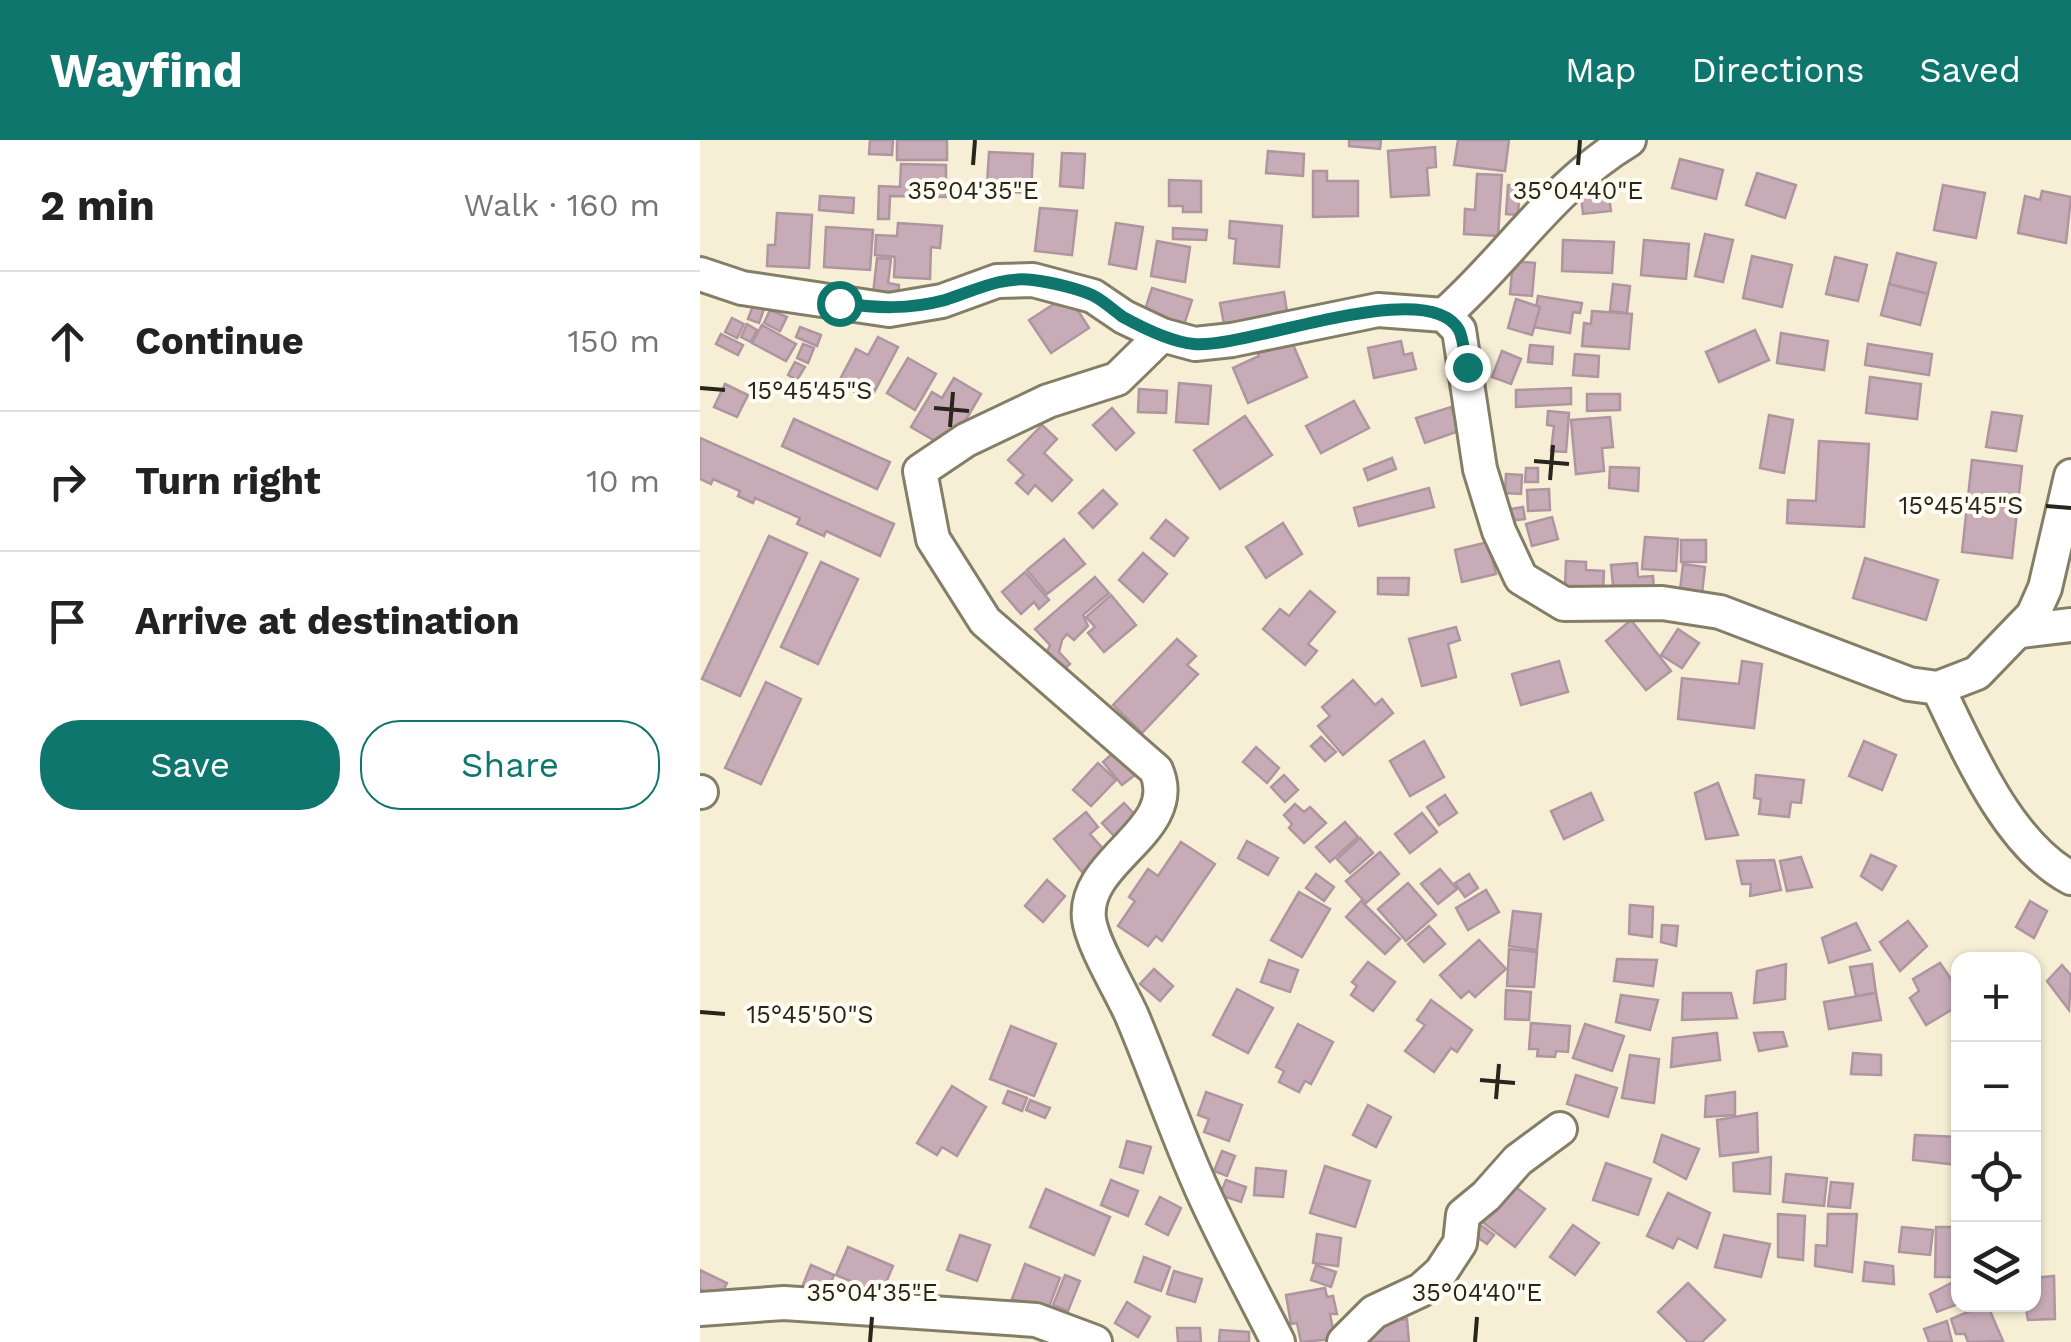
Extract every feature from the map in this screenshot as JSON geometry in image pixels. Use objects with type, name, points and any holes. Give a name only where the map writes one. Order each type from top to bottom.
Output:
[{"type":"street","points":[[1444,314],[1542,210],[1629,140]]},
{"type":"street","points":[[700,274],[742,288],[889,310],[942,301],[998,281],[1033,280],[1093,296],[1124,317],[1162,335],[1195,344],[1378,310],[1444,314],[1459,330],[1480,469],[1499,531],[1521,578],[1564,604],[1662,603],[1720,612],[1909,684],[1938,688],[1978,673],[2034,615],[2045,588],[2071,476]]},
{"type":"street","points":[[1162,335],[1117,379],[1048,401],[966,440],[920,471],[933,539],[986,621],[1156,770],[1162,785],[1160,803],[1142,831],[1098,879],[1089,902],[1089,922],[1204,1194],[1278,1342]]},
{"type":"street","points":[[2021,631],[2071,625]]},
{"type":"street","points":[[1938,688],[1983,778],[2011,820],[2050,866],[2071,878]]},
{"type":"street","points":[[1344,1342],[1374,1312],[1421,1290],[1441,1272],[1460,1242],[1463,1215],[1518,1160],[1560,1129]]},
{"type":"street","points":[[700,1310],[784,1303],[1036,1320],[1095,1342]]},
{"type":"building","points":[[870,140],[893,140],[892,155],[869,154]]},
{"type":"building","points":[[897,140],[947,140],[947,160],[897,160]]},
{"type":"building","points":[[1349,140],[1381,140],[1380,149],[1349,146]]},
{"type":"building","points":[[1458,140],[1509,140],[1505,171],[1454,165]]},
{"type":"building","points":[[1435,147],[1436,167],[1427,168],[1429,195],[1391,197],[1388,151]]},
{"type":"building","points":[[1268,151],[1304,154],[1303,176],[1266,173]]},
{"type":"building","points":[[989,152],[1033,154],[1031,193],[987,186]]},
{"type":"building","points":[[1062,153],[1085,154],[1083,188],[1060,186]]},
{"type":"building","points":[[1680,159],[1723,170],[1716,199],[1672,188]]},
{"type":"building","points":[[901,164],[946,165],[946,197],[890,196],[889,219],[878,219],[879,186],[900,187]]},
{"type":"building","points":[[1313,171],[1327,171],[1327,181],[1358,181],[1358,216],[1313,217]]},
{"type":"building","points":[[1757,173],[1796,185],[1785,218],[1746,205]]},
{"type":"building","points":[[1477,174],[1502,175],[1498,236],[1464,234],[1465,209],[1475,210]]},
{"type":"building","points":[[1169,180],[1201,181],[1201,212],[1183,212],[1183,206],[1169,206]]},
{"type":"building","points":[[1607,184],[1611,211],[1583,214],[1580,188]]},
{"type":"building","points":[[1508,185],[1520,186],[1518,215],[1506,214]]},
{"type":"building","points":[[1943,185],[1985,193],[1976,238],[1934,230]]},
{"type":"building","points":[[2042,191],[2071,197],[2066,243],[2018,233],[2025,196],[2040,200]]},
{"type":"building","points":[[820,196],[854,198],[853,213],[819,210]]},
{"type":"building","points":[[1040,208],[1077,211],[1072,255],[1035,251]]},
{"type":"building","points":[[777,213],[812,215],[809,268],[767,266],[768,245],[775,245]]},
{"type":"building","points":[[1230,221],[1282,226],[1279,267],[1234,263],[1236,239],[1229,238]]},
{"type":"building","points":[[898,223],[942,226],[940,248],[931,247],[930,279],[894,277],[895,257],[875,255],[876,235],[897,236]]},
{"type":"building","points":[[1116,223],[1143,227],[1136,269],[1109,264]]},
{"type":"building","points":[[826,227],[873,230],[870,270],[824,267]]},
{"type":"building","points":[[1173,228],[1207,230],[1206,240],[1173,239]]},
{"type":"building","points":[[1705,234],[1733,240],[1723,282],[1695,276]]},
{"type":"building","points":[[1563,240],[1614,242],[1612,273],[1562,271]]},
{"type":"building","points":[[1644,240],[1689,244],[1686,279],[1641,275]]},
{"type":"building","points":[[1157,241],[1190,247],[1185,282],[1151,276]]},
{"type":"building","points":[[1897,253],[1936,263],[1928,294],[1889,284]]},
{"type":"building","points":[[1752,256],[1792,265],[1782,307],[1743,298]]},
{"type":"building","points":[[1835,257],[1867,265],[1858,301],[1826,294]]},
{"type":"building","points":[[877,258],[891,259],[888,283],[899,285],[898,296],[873,294]]},
{"type":"building","points":[[1513,261],[1535,263],[1532,296],[1510,294]]},
{"type":"building","points":[[1613,284],[1630,286],[1627,313],[1610,311]]},
{"type":"building","points":[[1889,284],[1928,294],[1920,325],[1881,315]]},
{"type":"building","points":[[1152,288],[1192,300],[1183,328],[1143,316]]},
{"type":"building","points":[[1284,292],[1288,318],[1225,329],[1220,303]]},
{"type":"building","points":[[1068,295],[1089,328],[1051,353],[1029,320]]},
{"type":"building","points":[[1538,296],[1582,303],[1580,313],[1573,312],[1570,333],[1533,327]]},
{"type":"building","points":[[1516,299],[1540,307],[1532,335],[1508,328]]},
{"type":"building","points":[[753,305],[764,309],[759,323],[748,319]]},
{"type":"building","points":[[770,310],[787,317],[780,331],[764,323]]},
{"type":"building","points":[[1592,311],[1632,314],[1629,349],[1582,346],[1584,323],[1591,324]]},
{"type":"building","points":[[732,318],[744,324],[737,338],[725,332]]},
{"type":"building","points":[[747,324],[757,330],[751,342],[741,337]]},
{"type":"building","points":[[762,325],[796,344],[786,361],[752,343]]},
{"type":"building","points":[[800,327],[821,335],[817,346],[796,337]]},
{"type":"building","points":[[1755,330],[1769,360],[1719,382],[1706,352]]},
{"type":"building","points":[[1781,333],[1828,341],[1824,370],[1777,363]]},
{"type":"building","points":[[721,334],[743,345],[738,355],[716,344]]},
{"type":"building","points":[[878,337],[898,347],[870,400],[838,383],[856,349],[868,355]]},
{"type":"building","points":[[1267,339],[1272,348],[1291,340],[1307,377],[1248,403],[1233,368],[1259,356],[1254,344]]},
{"type":"building","points":[[1401,341],[1404,355],[1412,353],[1416,369],[1374,378],[1368,348]]},
{"type":"building","points":[[803,344],[814,348],[808,363],[797,358]]},
{"type":"building","points":[[1868,344],[1932,354],[1929,375],[1865,365]]},
{"type":"building","points":[[1530,345],[1553,347],[1552,364],[1528,362]]},
{"type":"building","points":[[1502,351],[1521,359],[1511,384],[1492,377]]},
{"type":"building","points":[[1575,354],[1599,356],[1598,377],[1573,375]]},
{"type":"building","points":[[908,358],[936,374],[915,410],[887,393]]},
{"type":"building","points":[[795,362],[805,367],[797,380],[788,375]]},
{"type":"building","points":[[1870,377],[1921,384],[1917,419],[1866,413]]},
{"type":"building","points":[[954,378],[981,394],[949,449],[911,427],[932,392],[942,398]]},
{"type":"building","points":[[1179,383],[1211,386],[1208,424],[1176,422]]},
{"type":"building","points":[[725,384],[748,395],[737,417],[714,407]]},
{"type":"building","points":[[1571,388],[1571,404],[1516,407],[1516,390]]},
{"type":"building","points":[[1139,389],[1167,391],[1166,413],[1138,412]]},
{"type":"building","points":[[1587,394],[1620,394],[1620,410],[1587,411]]},
{"type":"building","points":[[1354,401],[1369,428],[1321,453],[1306,426]]},
{"type":"building","points":[[1451,407],[1459,431],[1425,443],[1416,418]]},
{"type":"building","points":[[1112,408],[1134,433],[1116,450],[1093,425]]},
{"type":"building","points":[[1548,411],[1569,413],[1566,452],[1551,451],[1554,426],[1547,425]]},
{"type":"building","points":[[1992,412],[2022,416],[2016,451],[1986,447]]},
{"type":"building","points":[[1769,415],[1793,420],[1784,473],[1760,468]]},
{"type":"building","points":[[1245,416],[1272,455],[1220,489],[1194,450]]},
{"type":"building","points":[[1610,417],[1613,447],[1602,448],[1604,471],[1576,474],[1571,420]]},
{"type":"building","points":[[794,419],[890,462],[877,489],[782,446]]},
{"type":"building","points":[[1042,425],[1057,439],[1044,453],[1072,480],[1052,501],[1035,485],[1028,494],[1016,483],[1024,475],[1008,460]]},
{"type":"building","points":[[700,438],[894,524],[880,556],[826,531],[824,536],[797,524],[800,518],[755,498],[753,503],[738,496],[740,491],[713,479],[711,484],[700,479]]},
{"type":"building","points":[[1819,441],[1869,444],[1864,527],[1787,523],[1788,500],[1816,501]]},
{"type":"building","points":[[1392,458],[1396,469],[1368,480],[1364,469]]},
{"type":"building","points":[[1972,460],[2022,466],[2012,558],[1962,552]]},
{"type":"building","points":[[1610,467],[1639,468],[1638,491],[1609,488]]},
{"type":"building","points":[[1526,468],[1538,468],[1538,482],[1525,482]]},
{"type":"building","points":[[1506,474],[1522,475],[1521,494],[1505,493]]},
{"type":"building","points":[[1429,488],[1434,507],[1359,526],[1354,508]]},
{"type":"building","points":[[1549,489],[1550,510],[1528,511],[1527,490]]},
{"type":"building","points":[[1103,490],[1117,504],[1093,528],[1079,513]]},
{"type":"building","points":[[1523,507],[1525,519],[1507,521],[1505,510]]},
{"type":"building","points":[[1552,517],[1558,539],[1532,546],[1526,524]]},
{"type":"building","points":[[1166,520],[1188,538],[1174,556],[1151,538]]},
{"type":"building","points":[[1283,523],[1302,554],[1266,578],[1246,547]]},
{"type":"building","points":[[769,536],[807,553],[740,696],[702,679]]},
{"type":"building","points":[[1645,537],[1678,539],[1676,571],[1642,569]]},
{"type":"building","points":[[1064,539],[1085,564],[1047,594],[1027,570]]},
{"type":"building","points":[[1681,540],[1706,540],[1706,562],[1681,562]]},
{"type":"building","points":[[1488,542],[1496,574],[1462,582],[1455,550]]},
{"type":"building","points":[[1143,553],[1167,574],[1143,602],[1119,580]]},
{"type":"building","points":[[1865,558],[1938,580],[1926,620],[1853,598]]},
{"type":"building","points":[[1566,561],[1586,562],[1586,570],[1604,571],[1603,592],[1565,589]]},
{"type":"building","points":[[821,562],[858,579],[818,664],[781,647]]},
{"type":"building","points":[[1637,563],[1638,577],[1653,576],[1654,592],[1614,595],[1611,565]]},
{"type":"building","points":[[1683,564],[1705,567],[1702,594],[1680,591]]},
{"type":"building","points":[[1025,572],[1049,600],[1039,609],[1034,602],[1021,614],[1002,592]]},
{"type":"building","points":[[1095,577],[1109,593],[1083,615],[1088,626],[1074,640],[1067,634],[1062,640],[1059,652],[1070,664],[1063,670],[1047,652],[1050,645],[1035,629]]},
{"type":"building","points":[[1378,578],[1409,578],[1408,595],[1378,594]]},
{"type":"building","points":[[1310,591],[1335,612],[1308,644],[1317,651],[1305,665],[1263,629],[1280,609],[1289,616]]},
{"type":"building","points":[[1111,595],[1136,625],[1104,652],[1088,633],[1095,627],[1086,617]]},
{"type":"building","points":[[1631,620],[1671,671],[1646,690],[1606,641]]},
{"type":"building","points":[[1456,627],[1460,640],[1448,644],[1456,677],[1422,686],[1409,639]]},
{"type":"building","points":[[1678,629],[1699,643],[1682,668],[1661,655]]},
{"type":"building","points":[[1177,639],[1196,656],[1187,665],[1198,674],[1142,733],[1113,705]]},
{"type":"building","points":[[1559,661],[1568,692],[1521,705],[1512,674]]},
{"type":"building","points":[[1742,661],[1762,664],[1754,728],[1678,719],[1682,678],[1739,684]]},
{"type":"building","points":[[1353,680],[1375,705],[1382,699],[1393,713],[1343,755],[1318,726],[1330,716],[1322,707]]},
{"type":"building","points":[[766,682],[801,699],[761,784],[725,768]]},
{"type":"building","points":[[1321,737],[1336,752],[1325,761],[1311,746]]},
{"type":"building","points":[[1424,741],[1444,777],[1410,796],[1390,761]]},
{"type":"building","points":[[1864,741],[1896,755],[1882,790],[1849,776]]},
{"type":"building","points":[[1120,747],[1140,771],[1122,785],[1103,762]]},
{"type":"building","points":[[1256,747],[1279,768],[1267,783],[1243,762]]},
{"type":"building","points":[[1098,763],[1116,780],[1091,806],[1073,790]]},
{"type":"building","points":[[1284,775],[1298,790],[1285,802],[1271,787]]},
{"type":"building","points":[[1756,775],[1804,780],[1801,803],[1791,802],[1789,817],[1759,814],[1761,799],[1754,798]]},
{"type":"building","points":[[1718,783],[1738,835],[1706,839],[1695,793]]},
{"type":"building","points":[[1591,793],[1603,820],[1564,839],[1551,811]]},
{"type":"building","points":[[1445,795],[1457,813],[1439,825],[1427,807]]},
{"type":"building","points":[[1124,803],[1137,817],[1115,837],[1102,823]]},
{"type":"building","points":[[1295,804],[1304,812],[1310,807],[1326,823],[1304,843],[1289,828],[1292,824],[1284,815]]},
{"type":"building","points":[[1086,812],[1098,827],[1090,834],[1105,851],[1082,872],[1054,839]]},
{"type":"building","points":[[1422,813],[1437,832],[1410,853],[1395,834]]},
{"type":"building","points":[[1345,822],[1358,837],[1330,862],[1316,847]]},
{"type":"building","points":[[1360,838],[1373,853],[1350,873],[1337,859]]},
{"type":"building","points":[[1247,841],[1278,858],[1268,875],[1238,858]]},
{"type":"building","points":[[1181,842],[1215,864],[1162,941],[1156,936],[1148,946],[1118,926],[1135,901],[1129,897],[1148,869],[1158,876]]},
{"type":"building","points":[[1380,852],[1399,874],[1366,903],[1346,881]]},
{"type":"building","points":[[1871,855],[1896,866],[1882,890],[1861,876]]},
{"type":"building","points":[[1801,857],[1812,887],[1787,891],[1780,861]]},
{"type":"building","points":[[1774,860],[1781,890],[1750,896],[1751,884],[1742,884],[1737,861]]},
{"type":"building","points":[[1440,869],[1457,889],[1438,904],[1421,884]]},
{"type":"building","points":[[1316,874],[1334,887],[1324,901],[1306,888]]},
{"type":"building","points":[[1469,874],[1478,888],[1465,897],[1455,883]]},
{"type":"building","points":[[1047,880],[1065,896],[1043,922],[1025,906]]},
{"type":"building","points":[[1408,883],[1436,915],[1406,941],[1378,909]]},
{"type":"building","points":[[1486,890],[1499,912],[1468,930],[1456,908]]},
{"type":"building","points":[[1299,892],[1330,909],[1302,957],[1271,940]]},
{"type":"building","points":[[1361,901],[1400,939],[1385,954],[1346,917]]},
{"type":"building","points":[[2030,901],[2047,911],[2034,938],[2016,927]]},
{"type":"building","points":[[1630,905],[1653,907],[1652,937],[1629,934]]},
{"type":"building","points":[[1513,911],[1541,914],[1537,950],[1509,946]]},
{"type":"building","points":[[1908,921],[1927,946],[1900,971],[1880,942]]},
{"type":"building","points":[[1856,923],[1870,950],[1829,963],[1822,938]]},
{"type":"building","points":[[1662,925],[1678,926],[1676,946],[1661,942]]},
{"type":"building","points":[[1429,926],[1445,944],[1424,962],[1408,944]]},
{"type":"building","points":[[1479,940],[1506,969],[1475,997],[1469,991],[1461,998],[1440,975]]},
{"type":"building","points":[[1509,949],[1537,952],[1534,987],[1507,986]]},
{"type":"building","points":[[1617,959],[1657,960],[1653,986],[1614,981]]},
{"type":"building","points":[[1269,960],[1298,970],[1290,992],[1261,982]]},
{"type":"building","points":[[1368,962],[1395,982],[1373,1011],[1351,995],[1357,986],[1352,982]]},
{"type":"building","points":[[1940,963],[1951,979],[1951,1010],[1926,1025],[1910,998],[1919,991],[1913,979]]},
{"type":"building","points":[[1786,964],[1785,999],[1754,1003],[1757,971]]},
{"type":"building","points":[[1872,964],[1876,993],[1856,996],[1850,967]]},
{"type":"building","points":[[2062,965],[2071,975],[2069,1010],[2047,981]]},
{"type":"building","points":[[1154,969],[1173,986],[1160,1001],[1140,984]]},
{"type":"building","points":[[1237,989],[1273,1008],[1248,1053],[1213,1035]]},
{"type":"building","points":[[1506,990],[1531,992],[1529,1020],[1505,1019]]},
{"type":"building","points":[[1683,993],[1731,993],[1737,1018],[1682,1020]]},
{"type":"building","points":[[1876,993],[1881,1020],[1829,1029],[1824,1002]]},
{"type":"building","points":[[1621,995],[1658,1000],[1650,1030],[1616,1022]]},
{"type":"building","points":[[1431,1000],[1472,1030],[1457,1052],[1451,1048],[1434,1072],[1405,1051],[1425,1025],[1417,1020]]},
{"type":"building","points":[[1531,1023],[1570,1026],[1568,1052],[1556,1051],[1555,1057],[1537,1056],[1538,1049],[1529,1049]]},
{"type":"building","points":[[1298,1024],[1333,1042],[1311,1084],[1305,1081],[1299,1092],[1279,1082],[1284,1071],[1276,1067]]},
{"type":"building","points":[[1585,1024],[1624,1036],[1612,1071],[1573,1058]]},
{"type":"building","points":[[1011,1026],[1056,1044],[1034,1096],[990,1079]]},
{"type":"building","points":[[1783,1032],[1787,1046],[1759,1051],[1754,1033]]},
{"type":"building","points":[[1717,1033],[1720,1060],[1671,1067],[1673,1038]]},
{"type":"building","points":[[1853,1053],[1881,1055],[1881,1075],[1851,1074]]},
{"type":"building","points":[[1630,1055],[1659,1059],[1654,1103],[1622,1098]]},
{"type":"building","points":[[1576,1075],[1617,1088],[1608,1117],[1567,1104]]},
{"type":"building","points":[[952,1086],[986,1107],[957,1156],[942,1147],[937,1155],[917,1143]]},
{"type":"building","points":[[1008,1091],[1027,1098],[1022,1111],[1003,1103]]},
{"type":"building","points":[[1206,1092],[1242,1105],[1229,1141],[1204,1132],[1209,1119],[1198,1115]]},
{"type":"building","points":[[1735,1092],[1735,1115],[1705,1117],[1706,1096]]},
{"type":"building","points":[[1030,1100],[1050,1108],[1045,1118],[1026,1110]]},
{"type":"building","points":[[1368,1105],[1391,1117],[1376,1147],[1353,1135]]},
{"type":"building","points":[[1757,1113],[1758,1152],[1720,1156],[1717,1120]]},
{"type":"building","points":[[1662,1135],[1699,1149],[1686,1179],[1654,1162]]},
{"type":"building","points":[[1915,1135],[1951,1137],[1951,1164],[1913,1160]]},
{"type":"building","points":[[1127,1141],[1151,1147],[1143,1173],[1120,1167]]},
{"type":"building","points":[[1222,1151],[1235,1156],[1227,1176],[1214,1171]]},
{"type":"building","points":[[1771,1157],[1770,1194],[1734,1191],[1733,1163]]},
{"type":"building","points":[[1606,1163],[1651,1179],[1638,1215],[1593,1200]]},
{"type":"building","points":[[1325,1166],[1370,1181],[1355,1227],[1310,1213]]},
{"type":"building","points":[[1256,1168],[1286,1171],[1283,1197],[1254,1195]]},
{"type":"building","points":[[1786,1174],[1827,1178],[1824,1206],[1783,1202]]},
{"type":"building","points":[[1505,1179],[1545,1209],[1515,1247],[1476,1217]]},
{"type":"building","points":[[1111,1180],[1138,1191],[1128,1216],[1101,1205]]},
{"type":"building","points":[[1226,1180],[1246,1187],[1241,1202],[1220,1195]]},
{"type":"building","points":[[1831,1182],[1853,1184],[1850,1208],[1828,1206]]},
{"type":"building","points":[[1046,1189],[1110,1217],[1094,1255],[1030,1227]]},
{"type":"building","points":[[1668,1193],[1710,1213],[1697,1248],[1678,1238],[1673,1248],[1647,1236]]},
{"type":"building","points":[[1160,1197],[1181,1208],[1168,1235],[1146,1224]]},
{"type":"building","points":[[1778,1214],[1805,1216],[1803,1260],[1778,1257]]},
{"type":"building","points":[[1828,1214],[1857,1214],[1852,1272],[1815,1266],[1816,1245],[1827,1246]]},
{"type":"building","points":[[1478,1223],[1494,1235],[1487,1244],[1470,1232]]},
{"type":"building","points":[[1573,1225],[1599,1243],[1575,1275],[1550,1257]]},
{"type":"building","points":[[1902,1227],[1933,1230],[1930,1255],[1899,1252]]},
{"type":"building","points":[[1936,1227],[1951,1227],[1951,1277],[1935,1277]]},
{"type":"building","points":[[1317,1234],[1341,1238],[1338,1266],[1313,1263]]},
{"type":"building","points":[[960,1235],[990,1245],[977,1281],[947,1270]]},
{"type":"building","points":[[1724,1235],[1770,1244],[1761,1277],[1715,1267]]},
{"type":"building","points":[[848,1247],[893,1266],[881,1294],[836,1275]]},
{"type":"building","points":[[1144,1257],[1170,1267],[1161,1291],[1135,1282]]},
{"type":"building","points":[[1865,1262],[1893,1266],[1894,1284],[1863,1281]]},
{"type":"building","points":[[1025,1264],[1060,1278],[1047,1312],[1012,1299]]},
{"type":"building","points":[[811,1265],[834,1275],[825,1297],[802,1287]]},
{"type":"building","points":[[1316,1265],[1336,1272],[1331,1287],[1311,1280]]},
{"type":"building","points":[[700,1270],[727,1283],[719,1299],[700,1289]]},
{"type":"building","points":[[1174,1271],[1202,1279],[1195,1302],[1167,1294]]},
{"type":"building","points":[[1065,1275],[1080,1281],[1068,1311],[1053,1305]]},
{"type":"building","points":[[2054,1276],[2055,1319],[2028,1320],[2026,1312],[2041,1312],[2041,1277]]},
{"type":"building","points":[[1688,1283],[1725,1320],[1702,1342],[1688,1342],[1658,1312]]},
{"type":"building","points":[[1951,1283],[1951,1307],[1937,1312],[1930,1294]]},
{"type":"building","points":[[1325,1288],[1327,1297],[1333,1296],[1337,1314],[1330,1314],[1335,1339],[1301,1342],[1297,1323],[1291,1324],[1286,1295]]},
{"type":"building","points":[[1127,1302],[1150,1317],[1138,1337],[1115,1323]]},
{"type":"building","points":[[1968,1312],[1990,1312],[2003,1341],[1968,1342],[1965,1334],[1956,1334],[1951,1319]]},
{"type":"building","points":[[1407,1319],[1409,1342],[1364,1342],[1386,1321]]},
{"type":"building","points":[[1947,1321],[1952,1342],[1929,1342],[1924,1329]]},
{"type":"building","points":[[1177,1328],[1200,1328],[1201,1342],[1178,1342]]},
{"type":"building","points":[[1220,1330],[1249,1332],[1249,1342],[1219,1342]]},
{"type":"route","points":[[839,303],[889,310],[942,301],[998,281],[1033,280],[1093,296],[1124,317],[1162,335],[1195,344],[1378,310],[1410,310],[1444,314],[1459,330],[1467,367]]}]
